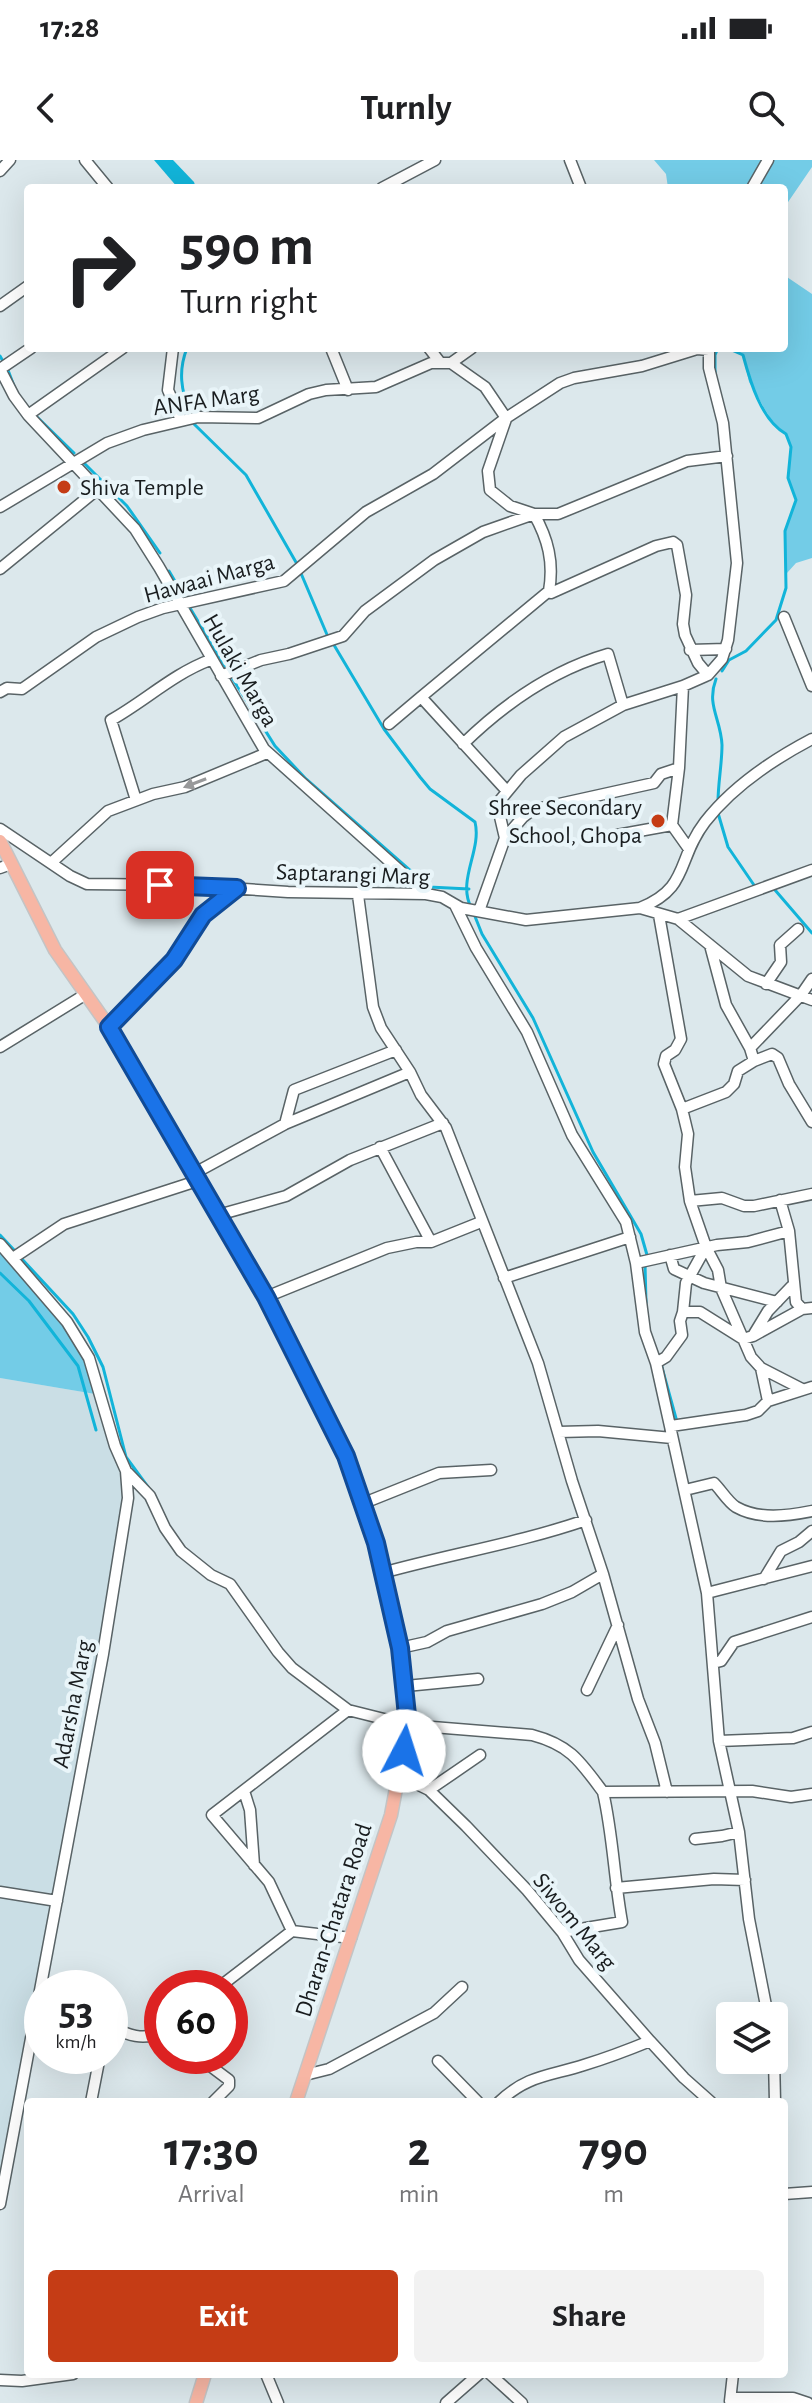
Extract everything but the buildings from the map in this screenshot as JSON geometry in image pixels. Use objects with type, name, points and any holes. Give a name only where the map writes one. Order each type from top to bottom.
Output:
[{"type":"main road","name":"Dharan-Chatara Road","points":[[0,841],[6,866],[55,950],[109,1027],[266,1297],[327,1415],[364,1503],[400,1648],[408,1725],[400,1776],[391,1815],[297,2098]]},
{"type":"main road","points":[[196,2403],[204,2378]]},
{"type":"street","points":[[0,171],[10,160]]},
{"type":"street","points":[[85,160],[105,184]]},
{"type":"street","points":[[390,184],[435,160]]},
{"type":"street","points":[[570,160],[579,184]]},
{"type":"street","points":[[754,184],[768,160]]},
{"type":"street","points":[[0,306],[24,289]]},
{"type":"street","points":[[0,369],[25,352]]},
{"type":"street","points":[[28,415],[117,352]]},
{"type":"street","points":[[173,352],[168,390],[181,420]]},
{"type":"street","points":[[333,352],[348,390]]},
{"type":"street","points":[[434,352],[485,387],[506,418]]},
{"type":"street","name":"ANFA Marg","points":[[0,507],[107,443],[198,417],[258,418],[309,394],[376,387],[464,352]]},
{"type":"street","points":[[687,352],[642,366],[560,383],[506,418],[488,471],[490,490],[510,506],[534,514],[558,514],[687,461],[727,456]]},
{"type":"street","points":[[505,838],[497,804],[506,790],[541,755],[564,737],[623,705],[708,675],[726,649],[737,563],[723,423],[709,368],[709,352]]},
{"type":"street","name":"Hulaki Marga","points":[[0,369],[28,415],[135,529],[267,753],[426,894]]},
{"type":"street","name":"Hawaai Marga","points":[[4,690],[22,689],[96,637],[124,623],[163,608],[284,581],[366,512],[433,474],[506,418]]},
{"type":"street","points":[[0,569],[98,489]]},
{"type":"street","points":[[534,514],[546,536],[550,562],[549,591]]},
{"type":"street","points":[[221,676],[261,660],[343,636],[365,611],[434,560],[483,532],[534,514]]},
{"type":"street","points":[[389,724],[549,591],[551,593],[656,546],[673,542],[677,545],[686,595],[683,624],[690,650],[708,675]]},
{"type":"street","points":[[784,617],[812,686]]},
{"type":"street","points":[[690,650],[726,649]]},
{"type":"street","points":[[463,744],[506,706],[540,684],[582,661],[608,654],[623,705]]},
{"type":"street","points":[[136,800],[111,720],[136,706],[174,677],[210,660]]},
{"type":"street","points":[[0,675],[4,690]]},
{"type":"street","points":[[683,686],[679,768],[672,825],[689,849]]},
{"type":"street","points":[[421,697],[506,790]]},
{"type":"street","points":[[640,908],[670,891],[689,849],[717,809],[773,760],[812,739]]},
{"type":"street","points":[[51,863],[108,811],[185,787],[267,753]]},
{"type":"street","points":[[679,768],[661,774],[648,785],[532,810],[505,838],[467,908],[476,948],[527,1032],[572,1135],[626,1222],[636,1263],[645,1332],[656,1363],[707,1593],[719,1741],[739,1832],[766,2002]]},
{"type":"street","points":[[617,835],[672,825]]},
{"type":"street","name":"Saptarangi Marg","points":[[0,829],[87,884],[185,885],[358,895],[426,894],[467,908],[526,920],[640,908]]},
{"type":"street","points":[[678,919],[812,870]]},
{"type":"street","points":[[109,1027],[174,960],[203,915],[237,888]]},
{"type":"street","points":[[358,895],[373,1007],[381,1028],[421,1095],[443,1123],[538,1363],[638,1699],[655,1743],[667,1792]]},
{"type":"street","points":[[640,908],[678,919],[748,976],[807,998]]},
{"type":"street","points":[[659,915],[681,1039],[675,1050],[666,1056],[664,1064],[682,1109],[688,1134],[685,1167],[690,1201],[706,1247],[718,1270],[721,1288],[748,1338],[751,1357],[761,1368],[807,1388]]},
{"type":"street","points":[[766,984],[781,962],[780,945],[798,929]]},
{"type":"street","points":[[710,945],[726,1005],[754,1061]]},
{"type":"street","points":[[750,1048],[807,998],[812,979]]},
{"type":"street","points":[[0,1047],[86,994]]},
{"type":"street","points":[[285,1124],[294,1090],[396,1050]]},
{"type":"street","points":[[682,1109],[726,1092],[734,1084],[738,1071],[772,1054],[778,1058],[789,1084],[812,1122]]},
{"type":"street","points":[[13,1258],[64,1224],[195,1177],[285,1124],[410,1072]]},
{"type":"street","points":[[218,1215],[286,1196],[350,1160],[443,1123]]},
{"type":"street","points":[[380,1147],[431,1242]]},
{"type":"street","points":[[690,1201],[722,1198],[744,1206],[754,1206],[812,1194]]},
{"type":"street","points":[[780,1200],[789,1231],[792,1286],[796,1302],[807,1308]]},
{"type":"street","points":[[266,1297],[387,1248],[431,1242],[481,1222]]},
{"type":"street","points":[[636,1263],[789,1231]]},
{"type":"street","points":[[504,1278],[630,1237]]},
{"type":"street","name":"Adarsha Marg","points":[[0,1244],[67,1322],[89,1358],[115,1446],[126,1471],[126,1520],[44,1970]]},
{"type":"street","points":[[656,1363],[666,1357],[682,1335],[680,1321],[688,1277],[706,1247]]},
{"type":"street","points":[[670,1255],[674,1269],[688,1277],[777,1302]]},
{"type":"street","points":[[748,1338],[792,1286]]},
{"type":"street","points":[[748,1338],[807,1308]]},
{"type":"street","points":[[683,1312],[700,1312],[748,1338]]},
{"type":"street","points":[[761,1368],[768,1401]]},
{"type":"street","points":[[559,1432],[672,1432],[746,1415],[758,1411],[768,1401],[807,1388]]},
{"type":"street","points":[[364,1503],[439,1473],[491,1470]]},
{"type":"street","points":[[126,1471],[150,1496],[165,1528],[181,1551],[211,1575],[230,1584],[292,1668],[348,1710],[408,1725],[532,1735],[564,1746],[585,1767],[603,1792],[612,1830],[622,1922],[562,1932]]},
{"type":"street","points":[[685,1490],[714,1483],[735,1506],[754,1513],[781,1517],[812,1511]]},
{"type":"street","points":[[382,1573],[449,1554],[550,1532],[586,1520]]},
{"type":"street","points":[[764,1579],[781,1551],[812,1531]]},
{"type":"street","points":[[707,1593],[812,1566]]},
{"type":"street","points":[[400,1648],[542,1604],[572,1592],[603,1574]]},
{"type":"street","points":[[713,1663],[721,1661],[734,1642],[812,1617]]},
{"type":"street","points":[[587,1690],[618,1625]]},
{"type":"street","points":[[406,1686],[478,1679]]},
{"type":"street","points":[[292,1931],[269,1882],[212,1815],[348,1710]]},
{"type":"street","points":[[719,1741],[793,1738],[812,1732]]},
{"type":"street","points":[[429,1790],[480,1755]]},
{"type":"street","name":"Siwom Marg","points":[[400,1776],[429,1790],[527,1890],[562,1932],[579,1960],[684,2078],[706,2098]]},
{"type":"street","points":[[244,1791],[250,1810],[254,1865]]},
{"type":"street","points":[[603,1792],[752,1791],[791,1797],[812,1794]]},
{"type":"street","points":[[695,1839],[739,1832]]},
{"type":"street","points":[[616,1888],[714,1879],[745,1880]]},
{"type":"street","points":[[0,1892],[57,1901]]},
{"type":"street","points":[[241,1970],[292,1931],[351,1938]]},
{"type":"street","points":[[305,2075],[329,2069],[434,2013],[462,1987]]},
{"type":"street","points":[[503,2098],[528,2080],[582,2066],[650,2041]]},
{"type":"street","points":[[438,2061],[474,2098]]},
{"type":"street","name":"Adarsha Marg","points":[[0,2204],[25,2074]]},
{"type":"street","points":[[92,2098],[96,2074]]},
{"type":"street","points":[[217,2098],[229,2086],[229,2080],[221,2074]]},
{"type":"street","points":[[774,2074],[775,2098]]},
{"type":"street","points":[[788,2194],[812,2192]]},
{"type":"street","points":[[0,2380],[44,2378]]},
{"type":"street","points":[[268,2378],[278,2403]]},
{"type":"street","points":[[446,2403],[474,2378]]},
{"type":"street","points":[[494,2378],[522,2403]]},
{"type":"street","points":[[733,2378],[730,2401],[793,2398],[808,2403]]},
{"type":"shaded area","points":[[154,160],[173,160],[195,184],[175,184]]},
{"type":"shaded area","points":[[654,160],[812,160],[812,167],[788,202],[788,184],[667,184],[666,174]]},
{"type":"shaded area","points":[[788,278],[812,294],[812,558],[796,563],[787,573],[785,531],[796,500],[788,478],[791,447],[786,434],[776,428],[749,382],[743,355],[736,352],[788,352]]},
{"type":"shaded area","points":[[0,1244],[67,1322],[101,1395],[0,1378]]},
{"type":"shaded area","points":[[0,1378],[101,1395],[128,1498],[42,1970],[24,1970],[24,2072],[0,2204]]},
{"type":"waterway","points":[[186,352],[182,380],[190,413]]},
{"type":"waterway","points":[[715,374],[716,352]]},
{"type":"waterway","points":[[722,671],[729,660],[746,651],[776,620],[786,588],[785,531],[796,500],[788,478],[791,447],[786,434],[763,410],[743,355],[736,352]]},
{"type":"waterway","points":[[0,356],[4,363]]},
{"type":"waterway","points":[[8,370],[14,386]]},
{"type":"waterway","points":[[34,414],[74,453]]},
{"type":"waterway","points":[[194,424],[246,475],[297,564]]},
{"type":"waterway","points":[[83,462],[127,506],[160,553]]},
{"type":"waterway","points":[[169,571],[186,600]]},
{"type":"waterway","points":[[300,571],[328,637]]},
{"type":"waterway","points":[[190,608],[226,668]]},
{"type":"waterway","points":[[334,645],[384,729],[420,777],[430,789],[475,822],[475,843],[467,886],[471,907]]},
{"type":"waterway","points":[[231,676],[275,746],[306,779],[429,887],[469,889]]},
{"type":"waterway","points":[[716,679],[713,704],[722,745],[718,802]]},
{"type":"waterway","points":[[718,813],[728,847],[756,888]]},
{"type":"waterway","points":[[775,890],[812,933]]},
{"type":"waterway","points":[[474,914],[482,934],[533,1018],[593,1152],[641,1234],[647,1255]]},
{"type":"waterway","points":[[0,1235],[15,1251]]},
{"type":"waterway","points":[[21,1258],[73,1314],[88,1337],[103,1367],[126,1457],[148,1487]]},
{"type":"waterway","points":[[645,1264],[646,1303]]},
{"type":"waterway","points":[[0,1273],[29,1301],[78,1366],[96,1430]]},
{"type":"waterway","points":[[661,1364],[677,1422]]},
{"type":"place","name":"Shiva Temple","points":[[64,487]]},
{"type":"place","name":"Shree Secondary School, Ghopa","points":[[658,821]]},
{"type":"route","points":[[160,885],[237,888],[203,915],[174,960],[109,1027],[266,1297],[346,1456],[376,1543],[400,1648],[408,1725],[404,1751]]}]
